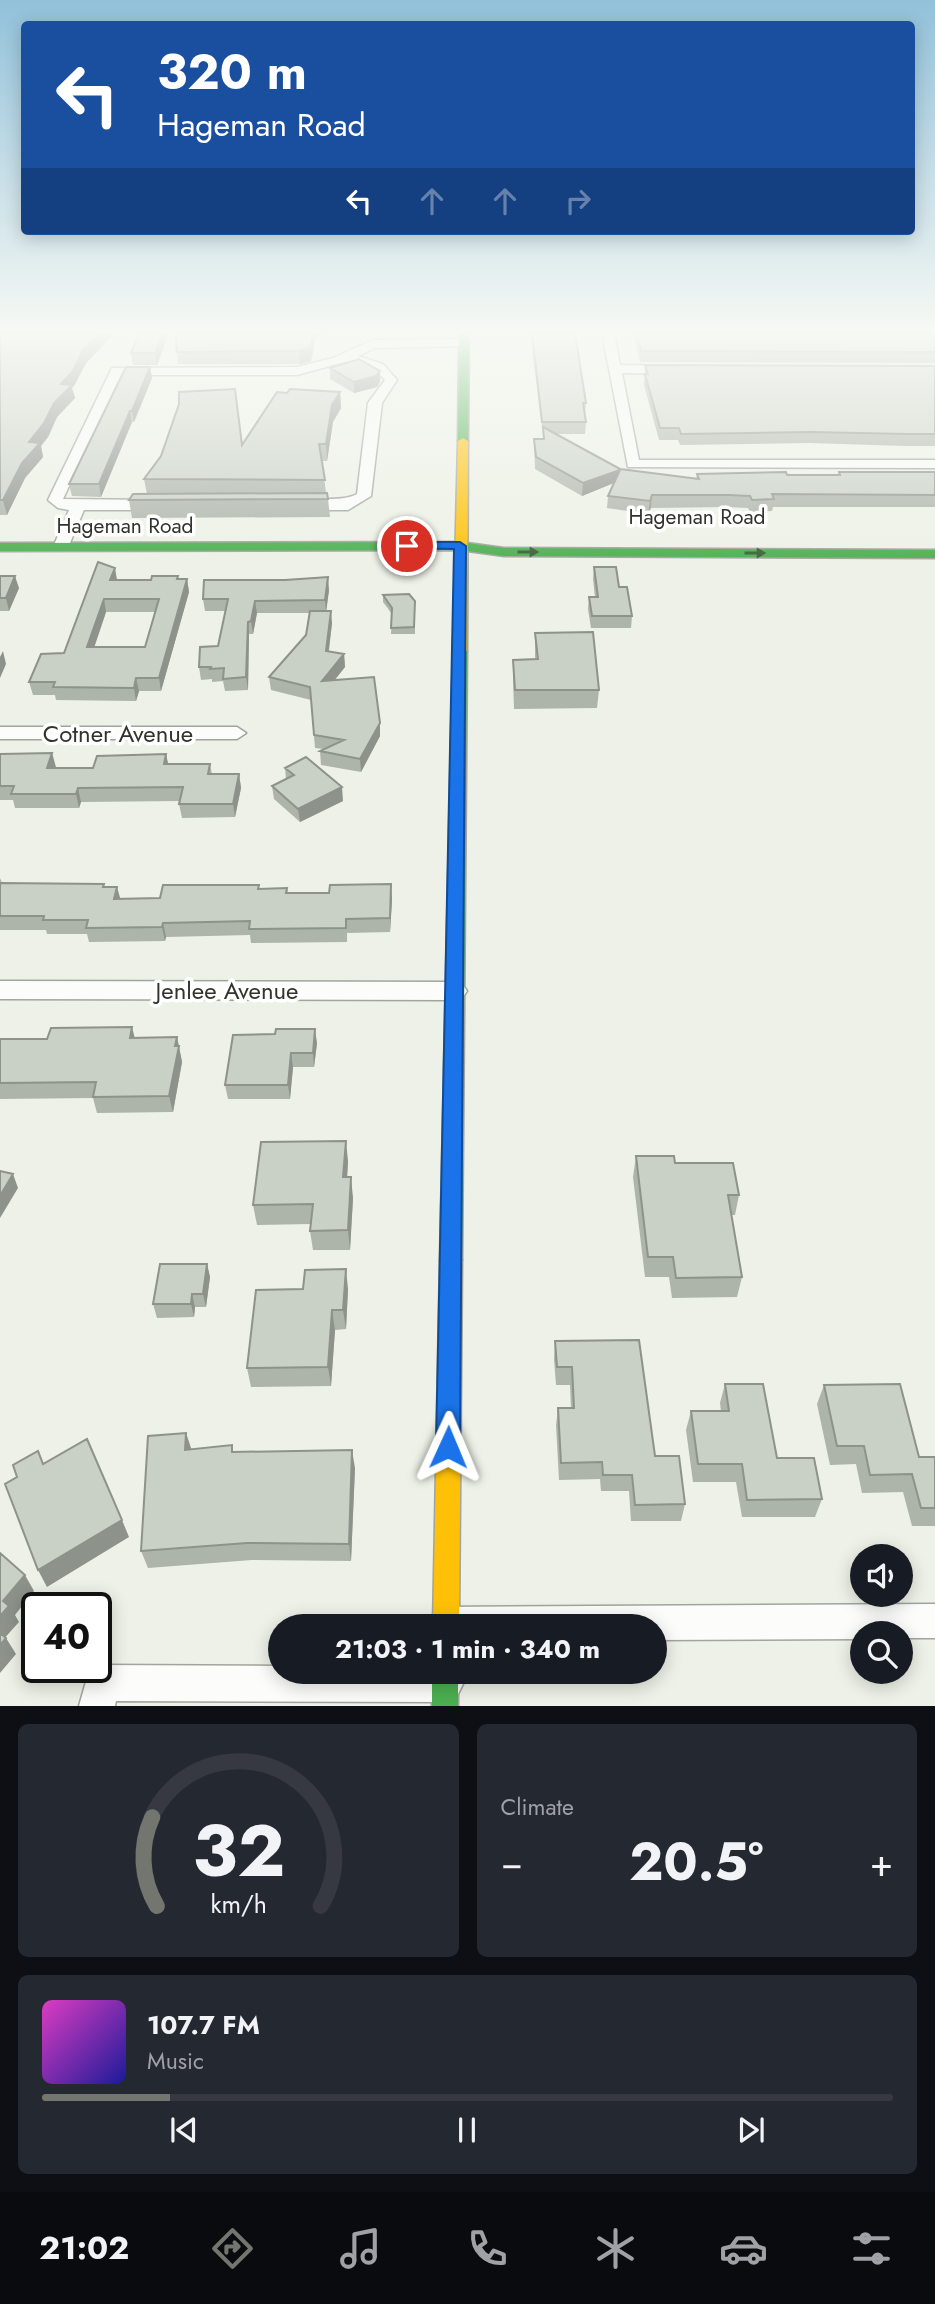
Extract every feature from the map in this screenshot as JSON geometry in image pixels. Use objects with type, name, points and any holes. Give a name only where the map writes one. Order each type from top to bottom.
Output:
[{"type":"street","points":[[96,413],[55,500],[63,505],[171,505]]},
{"type":"street","points":[[293,505],[348,505],[364,496],[374,413]]},
{"type":"street","points":[[446,1614],[463,413]]},
{"type":"street","points":[[623,413],[633,464],[935,464]]},
{"type":"street","points":[[61,547],[78,505]]},
{"type":"street","name":"Hageman Road","points":[[460,546],[502,538],[935,539]]},
{"type":"street","name":"Hageman Road","points":[[0,547],[460,546],[504,552],[935,554]]},
{"type":"street","name":"Cotner Avenue","points":[[0,733],[237,733]]},
{"type":"street","name":"Jenlee Avenue","points":[[0,990],[455,991]]},
{"type":"street","points":[[667,1623],[935,1621]]},
{"type":"street","points":[[99,1694],[445,1687]]},
{"type":"building","points":[[0,413],[49,413],[29,442],[40,443],[22,463],[3,500],[0,500]]},
{"type":"building","points":[[104,413],[129,413],[99,484],[69,484]]},
{"type":"building","points":[[176,413],[238,413],[242,445],[263,413],[331,413],[326,444],[319,444],[325,480],[144,479],[161,456]]},
{"type":"building","points":[[541,413],[585,413],[586,422],[542,422]]},
{"type":"building","points":[[656,413],[935,413],[935,434],[681,434],[679,428],[660,428]]},
{"type":"building","points":[[543,427],[620,469],[699,479],[697,474],[786,472],[787,475],[840,475],[839,472],[935,472],[935,495],[772,494],[774,499],[752,500],[750,496],[652,495],[650,501],[608,496],[620,470],[583,483],[536,457],[534,439],[544,439]]},
{"type":"building","points":[[327,493],[328,499],[129,500],[133,494]]},
{"type":"building","points":[[98,562],[115,568],[110,580],[151,580],[152,576],[178,576],[177,579],[187,579],[159,678],[136,678],[134,688],[53,687],[55,682],[29,682],[41,654],[64,653]],"holes":[[[104,599],[159,599],[145,647],[87,647]]]},
{"type":"building","points":[[594,567],[616,567],[619,587],[627,587],[632,616],[592,616],[589,597],[598,597]]},
{"type":"building","points":[[0,576],[15,576],[6,598],[0,598]]},
{"type":"building","points":[[328,577],[325,600],[255,601],[251,621],[248,622],[246,677],[223,679],[224,668],[199,667],[200,647],[218,646],[228,599],[203,599],[204,580]]},
{"type":"building","points":[[409,594],[415,601],[414,627],[391,628],[392,608],[383,595]]},
{"type":"building","points":[[310,611],[331,611],[326,651],[344,654],[322,681],[374,677],[380,723],[360,759],[320,751],[344,740],[314,735],[310,687],[269,677],[306,635]]},
{"type":"building","points":[[593,632],[599,690],[515,690],[513,660],[538,659],[535,633]]},
{"type":"building","points":[[52,753],[47,768],[93,768],[97,756],[166,754],[164,764],[210,764],[208,774],[239,774],[233,804],[179,804],[183,787],[78,788],[76,794],[11,794],[14,786],[0,786],[0,754]]},
{"type":"building","points":[[306,757],[342,787],[298,809],[272,786],[294,775],[285,768]]},
{"type":"building","points":[[0,883],[104,884],[103,887],[117,887],[114,899],[160,898],[163,885],[259,885],[258,889],[287,888],[286,893],[329,893],[330,885],[391,884],[390,918],[346,919],[346,928],[249,929],[250,921],[163,923],[162,927],[86,928],[88,920],[0,916]]},
{"type":"building","points":[[132,1027],[130,1038],[177,1037],[175,1046],[179,1046],[169,1096],[93,1097],[96,1082],[0,1083],[0,1039],[47,1039],[51,1028]]},
{"type":"building","points":[[276,1029],[315,1029],[313,1053],[291,1053],[288,1085],[225,1085],[233,1035],[275,1034]]},
{"type":"building","points":[[346,1141],[343,1177],[351,1177],[348,1230],[310,1231],[313,1204],[253,1205],[261,1142]]},
{"type":"building","points":[[636,1156],[674,1156],[675,1163],[733,1163],[739,1195],[728,1195],[742,1277],[676,1278],[673,1257],[648,1257]]},
{"type":"building","points":[[0,1171],[13,1174],[0,1196]]},
{"type":"building","points":[[160,1264],[207,1264],[203,1294],[192,1294],[191,1304],[153,1304]]},
{"type":"building","points":[[346,1269],[343,1310],[332,1310],[328,1367],[247,1368],[256,1290],[303,1289],[305,1270]]},
{"type":"building","points":[[639,1340],[655,1456],[679,1456],[685,1504],[635,1505],[632,1475],[603,1475],[602,1462],[561,1463],[558,1408],[574,1408],[572,1367],[557,1367],[555,1341]]},
{"type":"building","points":[[725,1384],[763,1384],[777,1458],[814,1458],[822,1499],[747,1500],[742,1464],[698,1464],[691,1411],[729,1411]]},
{"type":"building","points":[[900,1384],[919,1457],[935,1457],[935,1508],[921,1508],[912,1474],[870,1475],[864,1446],[837,1446],[824,1385]]},
{"type":"building","points":[[186,1433],[185,1450],[232,1445],[232,1452],[352,1450],[349,1544],[247,1543],[141,1551],[148,1436]]},
{"type":"building","points":[[87,1439],[122,1520],[38,1570],[5,1484],[17,1477],[13,1465],[38,1451],[43,1464]]},
{"type":"building","points":[[0,1553],[25,1575],[3,1601],[9,1606],[0,1616]]},
{"type":"building","points":[[0,1633],[6,1638],[0,1645]]},
{"type":"traffic: fast","points":[[463,413],[463,441]]},
{"type":"traffic: fast","points":[[0,547],[460,546],[504,552],[935,554]]},
{"type":"traffic: fast","points":[[451,1260],[460,651]]},
{"type":"traffic: fast","points":[[445,1684],[445,1706]]},
{"type":"traffic: slow","points":[[460,651],[463,441]]},
{"type":"traffic: slow","points":[[446,1614],[451,1260]]},
{"type":"route","points":[[407,546],[460,546],[448,1447]]}]
